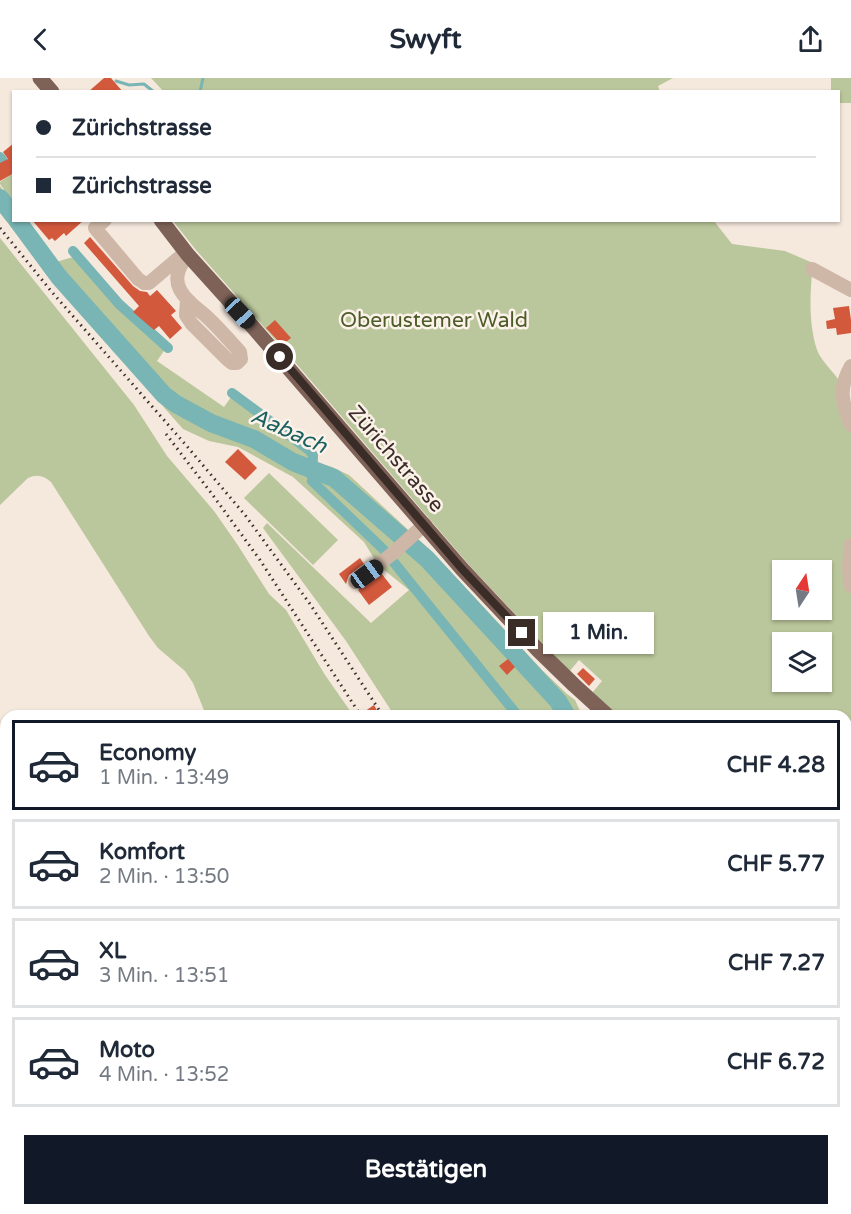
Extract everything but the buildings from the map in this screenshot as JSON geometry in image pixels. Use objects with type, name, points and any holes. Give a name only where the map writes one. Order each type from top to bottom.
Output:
[{"type":"main road","points":[[40,78],[50,90]]},
{"type":"main road","name":"Zürichstrasse","points":[[163,222],[187,254],[498,609],[569,681],[601,710]]},
{"type":"street","points":[[102,222],[95,228],[138,279],[144,283],[149,283],[187,254]]},
{"type":"street","points":[[187,254],[177,273],[178,283],[187,300],[206,315],[240,352],[241,359],[237,363],[232,363],[227,359],[192,324],[186,315],[187,300]]},
{"type":"street","points":[[812,269],[851,290]]},
{"type":"street","points":[[851,366],[846,374],[842,397],[851,424]]},
{"type":"street","points":[[355,582],[425,524]]},
{"type":"street","points":[[851,545],[849,567],[851,586]]},
{"type":"green space","points":[[151,78],[673,78],[658,86],[659,90],[162,90]]},
{"type":"green space","points":[[831,78],[851,78],[851,103],[840,103],[840,90],[831,90]]},
{"type":"green space","points":[[12,174],[12,201],[0,184]]},
{"type":"green space","points":[[0,186],[12,203],[12,222],[26,222],[56,262],[80,255],[125,308],[168,345],[157,361],[224,407],[234,393],[309,447],[314,454],[315,462],[349,475],[431,551],[542,670],[575,700],[580,710],[391,710],[346,641],[263,528],[267,523],[371,623],[409,590],[378,565],[364,542],[293,477],[238,447],[209,441],[183,429],[57,286],[0,213]]},
{"type":"green space","name":"Oberustemer Wald","points":[[174,222],[715,222],[732,244],[785,251],[813,263],[810,307],[814,339],[819,355],[843,388],[851,425],[851,710],[602,710],[588,698],[602,681],[579,660],[569,672],[470,566]]},
{"type":"green space","points":[[0,238],[134,405],[167,456],[214,511],[269,594],[286,610],[325,675],[350,710],[204,710],[193,683],[185,671],[158,648],[149,636],[51,482],[40,476],[28,478],[0,505]]},
{"type":"green space","points":[[269,473],[338,540],[313,565],[244,498]]},
{"type":"waterway","points":[[200,90],[203,78]]},
{"type":"waterway","points":[[116,81],[129,85],[144,84],[152,90]]},
{"type":"waterway","points":[[0,157],[3,161]]},
{"type":"waterway","name":"Aabach","points":[[0,198],[12,213]]},
{"type":"waterway","name":"Aabach","points":[[18,222],[59,277],[164,395],[211,423],[254,439],[293,462],[334,478],[427,559],[558,701],[563,710]]},
{"type":"waterway","points":[[73,251],[119,304],[168,348]]},
{"type":"waterway","points":[[232,393],[309,450],[313,455],[312,481],[383,549],[513,710]]},
{"type":"railway","points":[[0,228],[51,291],[245,515],[310,604],[379,710]]},
{"type":"railway","points":[[166,434],[260,560],[357,710]]},
{"type":"route","points":[[280,357],[462,569],[522,633]]}]
